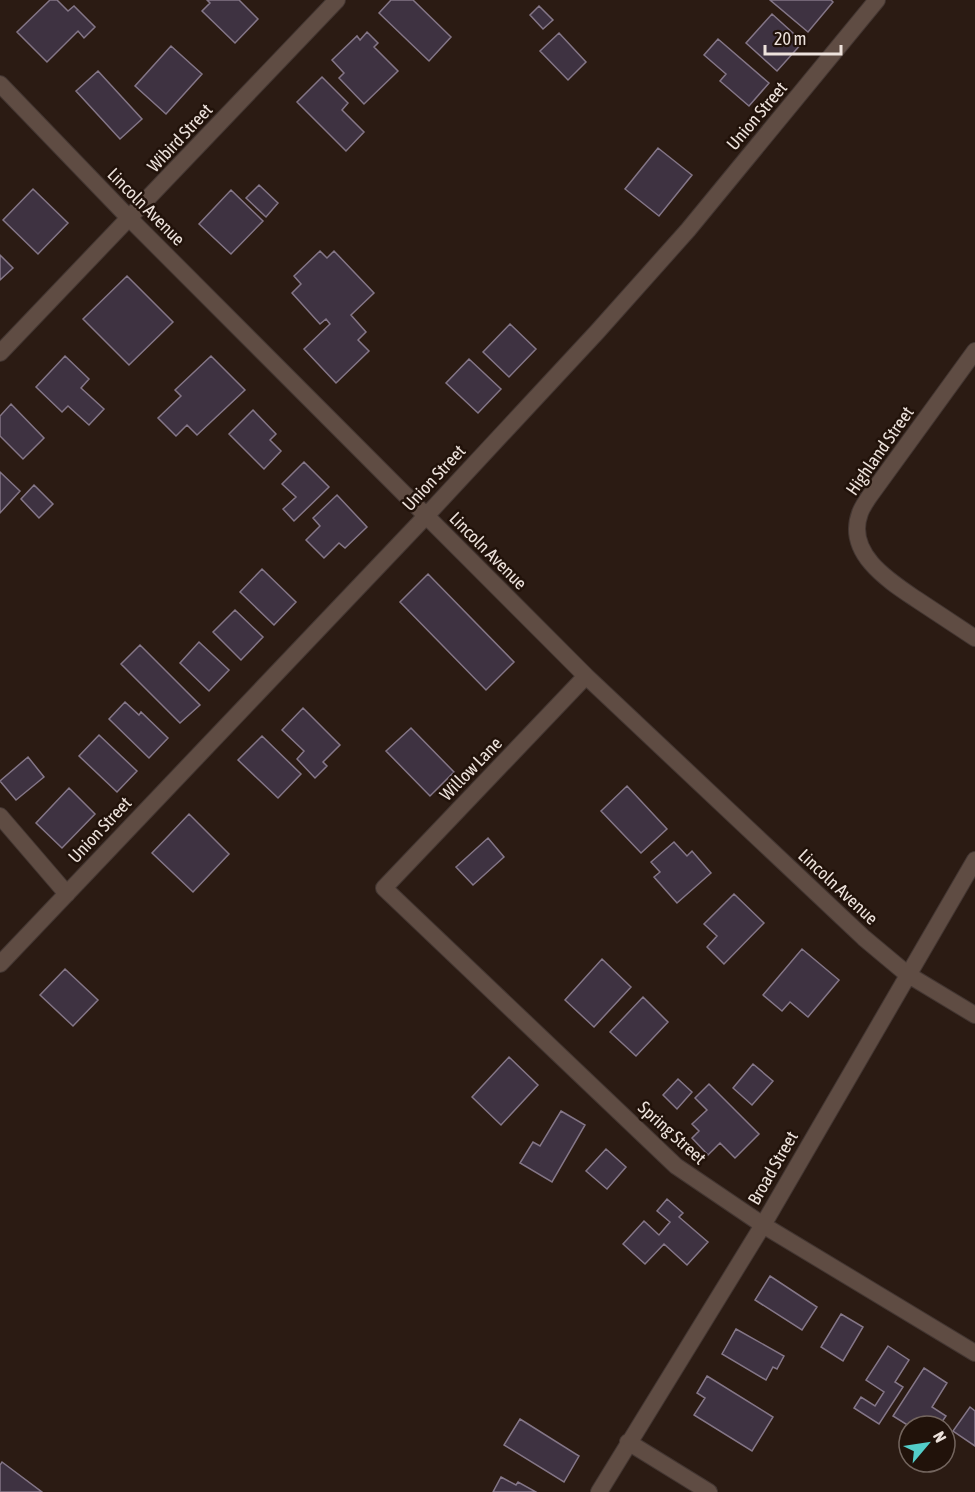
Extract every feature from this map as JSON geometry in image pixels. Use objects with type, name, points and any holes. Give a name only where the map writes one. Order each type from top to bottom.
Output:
[{"type":"street","name":"Wibird Street","points":[[0,353],[337,0]]},
{"type":"street","name":"Union Street","points":[[0,964],[597,333],[688,230],[877,0]]},
{"type":"street","name":"Lincoln Avenue","points":[[0,84],[130,219],[586,676],[810,888],[907,974],[975,1015]]},
{"type":"street","name":"Highland Street","points":[[975,351],[869,497],[859,514],[858,530],[861,548],[871,564],[891,582],[975,638]]},
{"type":"street","name":"Willow Lane","points":[[384,888],[586,676]]},
{"type":"street","points":[[0,816],[67,894]]},
{"type":"street","name":"Broad Street","points":[[598,1492],[763,1226],[975,860]]},
{"type":"street","name":"Spring Street","points":[[384,888],[676,1166],[763,1226],[975,1353]]},
{"type":"street","points":[[628,1442],[709,1492]]},
{"type":"building","points":[[50,0],[57,0],[68,11],[74,6],[95,27],[84,38],[78,31],[47,62],[17,32]]},
{"type":"building","points":[[207,0],[239,0],[258,19],[235,43],[202,11],[210,3]]},
{"type":"building","points":[[391,0],[413,0],[451,37],[429,61],[379,13]]},
{"type":"building","points":[[770,0],[831,0],[833,2],[808,32]]},
{"type":"building","points":[[539,6],[553,20],[543,29],[530,15]]},
{"type":"building","points":[[772,14],[803,42],[777,71],[746,43]]},
{"type":"building","points":[[367,32],[378,43],[374,47],[398,71],[364,104],[339,78],[344,73],[332,60],[357,36],[360,40]]},
{"type":"building","points":[[559,33],[586,62],[568,80],[540,51]]},
{"type":"building","points":[[718,39],[769,83],[749,106],[720,81],[726,74],[704,55]]},
{"type":"building","points":[[171,46],[202,74],[166,114],[135,86]]},
{"type":"building","points":[[98,71],[142,119],[120,139],[76,91]]},
{"type":"building","points":[[322,77],[348,103],[342,110],[364,132],[346,151],[297,102]]},
{"type":"building","points":[[658,148],[692,175],[659,216],[625,189]]},
{"type":"building","points":[[259,185],[278,203],[266,217],[246,198]]},
{"type":"building","points":[[33,189],[68,223],[38,254],[3,220]]},
{"type":"building","points":[[231,190],[263,221],[231,254],[199,224]]},
{"type":"building","points":[[320,251],[327,258],[334,251],[374,293],[351,315],[366,332],[358,340],[369,351],[336,383],[304,349],[330,324],[326,319],[320,324],[292,293],[301,284],[294,276]]},
{"type":"building","points":[[0,255],[13,268],[0,280]]},
{"type":"building","points":[[127,276],[173,322],[129,365],[83,319]]},
{"type":"building","points":[[510,324],[536,349],[509,377],[483,352]]},
{"type":"building","points":[[65,356],[89,379],[81,388],[104,409],[89,425],[68,406],[62,412],[36,387]]},
{"type":"building","points":[[211,356],[245,390],[197,435],[187,425],[176,436],[158,418],[181,396],[175,390]]},
{"type":"building","points":[[469,359],[501,389],[478,413],[446,383]]},
{"type":"building","points":[[11,404],[44,438],[23,459],[0,436],[0,416]]},
{"type":"building","points":[[253,410],[276,434],[270,440],[281,451],[264,469],[229,434]]},
{"type":"building","points":[[304,462],[329,487],[294,521],[283,509],[296,497],[282,484]]},
{"type":"building","points":[[0,472],[20,491],[0,513]]},
{"type":"building","points":[[34,485],[53,504],[39,518],[21,499]]},
{"type":"building","points":[[337,495],[367,527],[345,548],[339,543],[324,558],[306,540],[320,526],[313,518]]},
{"type":"building","points":[[262,569],[296,602],[274,625],[240,592]]},
{"type":"building","points":[[428,574],[514,662],[486,690],[400,602]]},
{"type":"building","points":[[235,610],[263,637],[241,660],[213,632]]},
{"type":"building","points":[[199,642],[229,670],[209,691],[180,663]]},
{"type":"building","points":[[140,645],[200,705],[180,723],[121,664]]},
{"type":"building","points":[[125,702],[139,715],[141,712],[168,738],[149,758],[109,719]]},
{"type":"building","points":[[303,708],[340,745],[323,762],[327,766],[315,778],[297,759],[304,751],[282,730]]},
{"type":"building","points":[[411,728],[454,772],[430,796],[386,751]]},
{"type":"building","points":[[99,735],[137,771],[117,792],[79,756]]},
{"type":"building","points":[[262,736],[301,774],[278,798],[238,760]]},
{"type":"building","points":[[28,757],[44,777],[16,800],[0,781]]},
{"type":"building","points":[[627,786],[667,829],[641,853],[601,811]]},
{"type":"building","points":[[69,788],[95,814],[62,848],[36,823]]},
{"type":"building","points":[[189,814],[229,854],[193,892],[152,853]]},
{"type":"building","points":[[488,838],[504,857],[473,885],[456,867]]},
{"type":"building","points":[[674,842],[687,856],[692,851],[711,873],[677,903],[654,877],[660,872],[651,862]]},
{"type":"building","points":[[734,894],[764,923],[724,964],[707,947],[717,936],[704,924]]},
{"type":"building","points":[[802,949],[839,980],[808,1017],[790,1002],[782,1011],[763,995]]},
{"type":"building","points":[[602,959],[631,987],[594,1027],[565,1000]]},
{"type":"building","points":[[65,969],[98,1000],[73,1026],[40,995]]},
{"type":"building","points":[[643,997],[668,1022],[636,1056],[610,1032]]},
{"type":"building","points":[[509,1057],[538,1085],[501,1125],[472,1097]]},
{"type":"building","points":[[753,1064],[773,1081],[752,1105],[733,1088]]},
{"type":"building","points":[[678,1079],[692,1092],[677,1109],[663,1095]]},
{"type":"building","points":[[709,1084],[759,1134],[735,1158],[720,1143],[708,1155],[692,1138],[699,1131],[692,1124],[707,1110],[695,1098]]},
{"type":"building","points":[[561,1111],[585,1125],[552,1182],[520,1163],[533,1142],[540,1146]]},
{"type":"building","points":[[606,1149],[626,1167],[607,1189],[586,1171]]},
{"type":"building","points":[[667,1199],[683,1213],[679,1217],[708,1242],[687,1265],[664,1244],[645,1264],[623,1244],[644,1221],[659,1235],[670,1222],[657,1211]]},
{"type":"building","points":[[770,1276],[817,1307],[802,1330],[755,1300]]},
{"type":"building","points":[[841,1314],[863,1327],[843,1361],[821,1347]]},
{"type":"building","points":[[736,1329],[784,1356],[777,1369],[773,1367],[766,1380],[722,1354]]},
{"type":"building","points":[[888,1346],[909,1360],[895,1382],[903,1387],[879,1424],[854,1408],[861,1397],[875,1406],[884,1392],[866,1380]]},
{"type":"building","points":[[924,1368],[947,1383],[932,1407],[943,1414],[897,1414],[897,1418],[893,1416]]},
{"type":"building","points":[[707,1376],[773,1417],[752,1451],[694,1415],[705,1398],[697,1393]]},
{"type":"building","points":[[970,1407],[975,1411],[975,1446],[957,1434],[957,1425]]},
{"type":"building","points":[[520,1419],[579,1456],[564,1482],[504,1445]]},
{"type":"building","points":[[2,1462],[42,1492],[0,1492]]},
{"type":"building","points":[[501,1477],[516,1485],[518,1482],[536,1492],[493,1492]]}]
